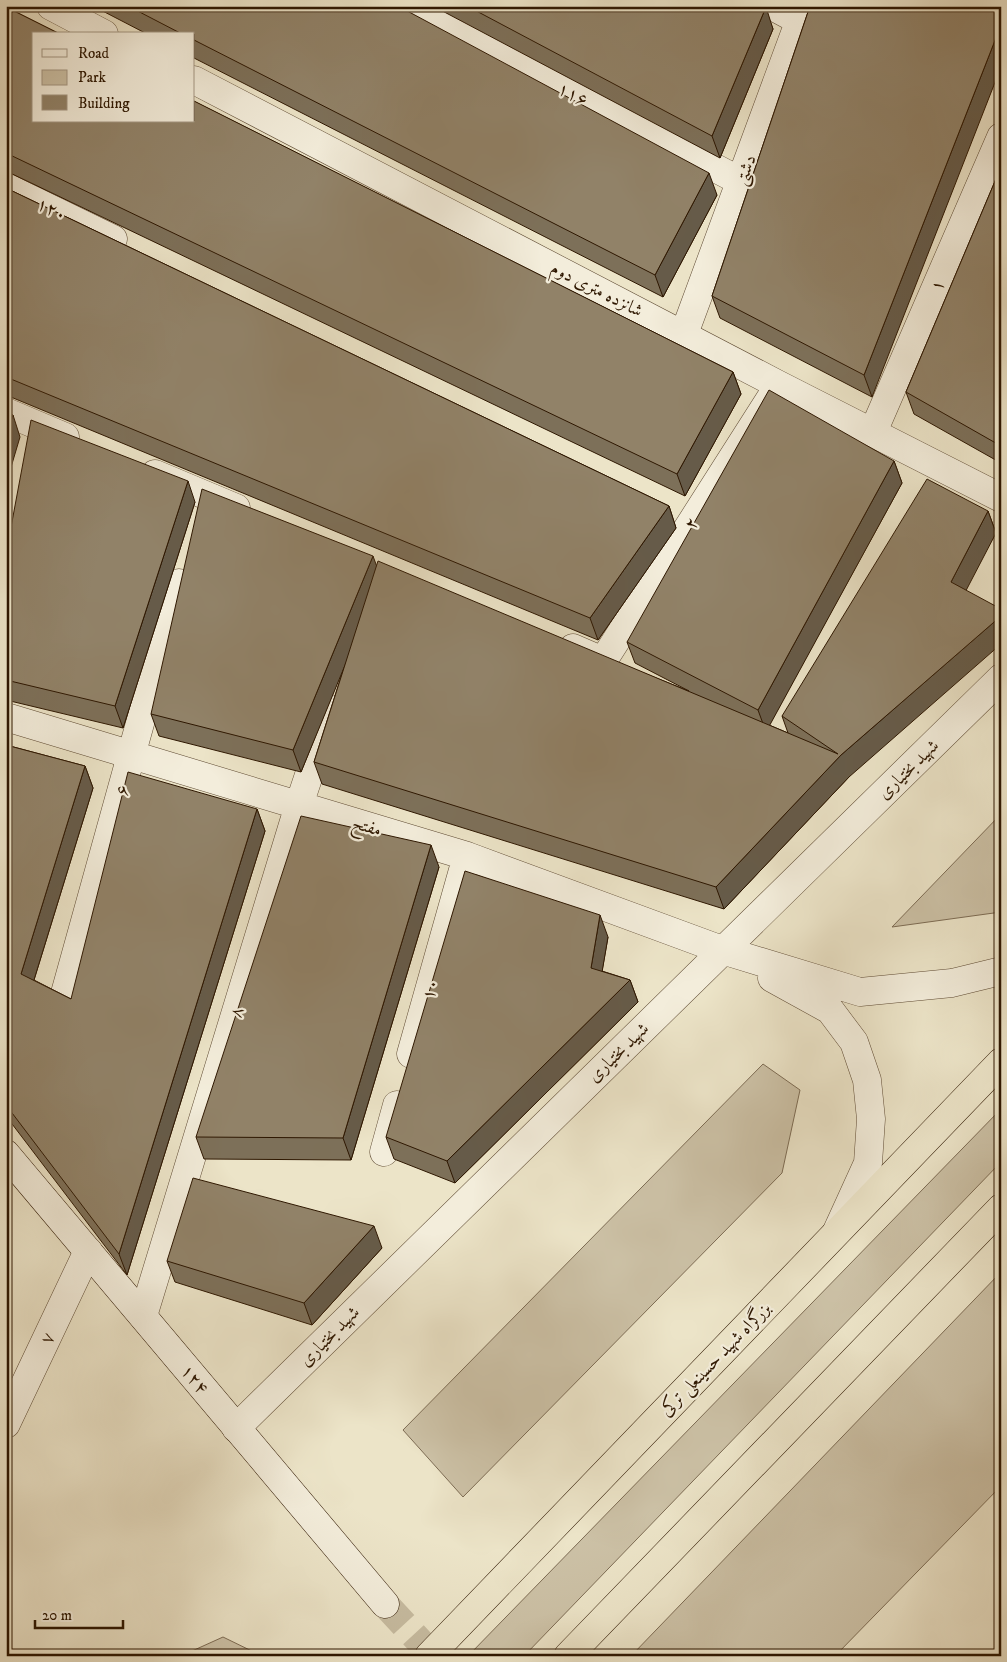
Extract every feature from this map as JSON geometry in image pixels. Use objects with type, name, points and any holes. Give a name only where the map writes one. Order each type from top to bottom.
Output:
[{"type":"highway","name":"بزرگراه شهید حسینعلی ترکی","points":[[429,1656],[1001,1062]]},
{"type":"highway","points":[[568,1656],[1001,1208]]},
{"type":"highway","points":[[589,1656],[622,1608],[654,1567]]},
{"type":"street","points":[[51,6],[100,32]]},
{"type":"street","name":"۱۱۶","points":[[405,6],[740,181]]},
{"type":"street","points":[[772,6],[802,13]]},
{"type":"street","name":"دشتی","points":[[684,334],[802,13]]},
{"type":"street","name":"شانزده متری دوم","points":[[195,81],[779,385],[1001,498]]},
{"type":"street","name":"۱","points":[[873,432],[1001,137]]},
{"type":"street","name":"۱۲۰","points":[[6,187],[131,248]]},
{"type":"street","name":"۲","points":[[548,638],[603,661],[682,519],[779,385]]},
{"type":"street","points":[[6,412],[89,447]]},
{"type":"street","points":[[923,491],[937,465]]},
{"type":"street","points":[[135,466],[254,516]]},
{"type":"street","name":"۶","points":[[64,997],[180,583]]},
{"type":"street","name":"شهید بختیاری","points":[[236,1428],[1001,678]]},
{"type":"street","name":"۸","points":[[143,1316],[299,805],[331,709]]},
{"type":"street","name":"مفتح","points":[[6,717],[467,856],[722,950]]},
{"type":"street","name":"۱۰","points":[[384,1152],[467,856]]},
{"type":"street","points":[[722,950],[860,992],[952,983],[1001,971]]},
{"type":"street","points":[[722,950],[830,1010],[854,1042],[867,1080],[871,1119],[868,1162],[836,1233]]},
{"type":"street","name":"۱۲۴","points":[[6,1154],[385,1604]]},
{"type":"street","name":"۷","points":[[6,1424],[88,1251]]},
{"type":"green space","points":[[1001,814],[1001,912],[892,927]]},
{"type":"green space","points":[[763,1064],[800,1090],[782,1173],[463,1497],[403,1430]]},
{"type":"green space","points":[[1001,1109],[1001,1162],[524,1656],[468,1656]]},
{"type":"green space","points":[[1001,1272],[1001,1486],[835,1656],[631,1656]]},
{"type":"green space","points":[[223,1637],[262,1656],[181,1656]]},
{"type":"building","points":[[128,6],[398,6],[709,173],[655,275],[195,41],[195,32],[178,32]]},
{"type":"building","points":[[467,6],[764,6],[766,7],[712,136]]},
{"type":"building","points":[[810,6],[1001,6],[1001,25],[864,375],[712,296]]},
{"type":"building","points":[[6,7],[56,32],[32,32],[32,122],[195,122],[195,102],[733,372],[677,474],[6,153]]},
{"type":"building","points":[[1001,167],[1001,446],[906,392]]},
{"type":"building","points":[[6,188],[669,506],[590,618],[6,377]]},
{"type":"building","points":[[769,390],[894,461],[758,710],[627,642]]},
{"type":"building","points":[[6,412],[13,415],[6,436]]},
{"type":"building","points":[[31,420],[188,481],[115,706],[6,680],[6,554]]},
{"type":"building","points":[[927,479],[988,511],[951,582],[1001,609],[1001,616],[841,755],[716,887],[314,762],[378,561],[838,754],[782,716]]},
{"type":"building","points":[[202,489],[373,556],[293,750],[151,714]]},
{"type":"building","points":[[6,745],[85,766],[21,974],[71,999],[128,772],[257,809],[119,1254],[6,1105]]},
{"type":"building","points":[[301,816],[431,845],[343,1138],[196,1137]]},
{"type":"building","points":[[465,871],[600,915],[591,968],[630,980],[447,1161],[386,1137]]},
{"type":"building","points":[[193,1178],[374,1226],[304,1303],[167,1261]]},
{"type":"tunnel","points":[[385,1604],[433,1656]]}]
